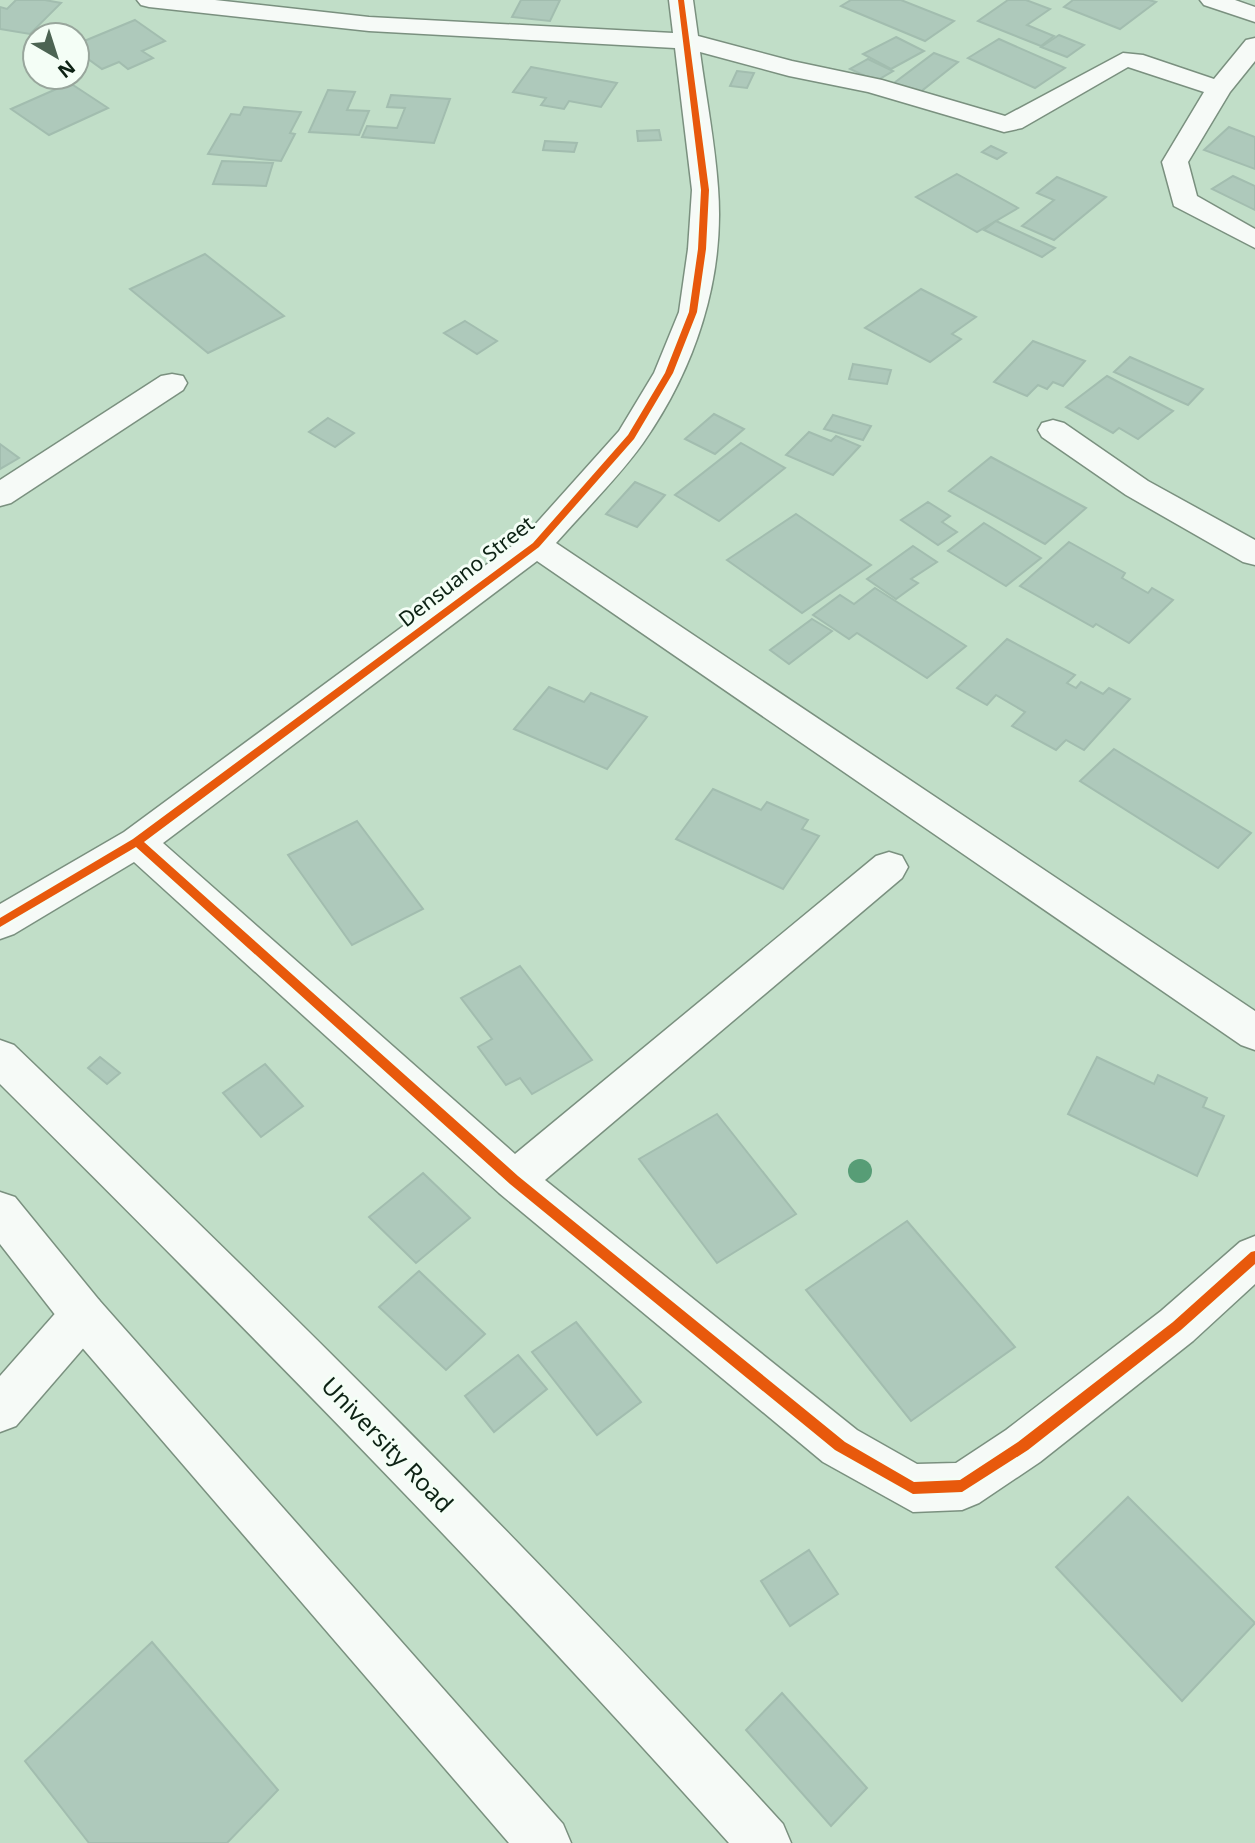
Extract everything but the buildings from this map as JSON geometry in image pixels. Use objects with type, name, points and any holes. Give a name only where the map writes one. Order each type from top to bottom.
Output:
[{"type":"main road","points":[[149,0],[369,24],[689,41],[789,68],[873,85],[1004,124],[1013,123],[1123,60],[1134,60],[1219,89]]},
{"type":"main road","name":"Densuano Street","points":[[0,923],[137,842],[536,545],[631,437],[669,373],[693,312],[702,249],[705,190],[689,41],[681,0]]},
{"type":"main road","points":[[1212,0],[1255,15]]},
{"type":"main road","points":[[1255,45],[1219,89],[1175,162],[1184,200],[1255,240]]},
{"type":"main road","points":[[0,495],[172,383]]},
{"type":"main road","points":[[1053,430],[1137,488],[1255,554]]},
{"type":"main road","points":[[536,545],[1255,1033]]},
{"type":"main road","points":[[137,842],[514,1180],[839,1446],[913,1488],[962,1486],[1023,1446],[1177,1325],[1255,1256]]},
{"type":"main road","points":[[514,1180],[889,867]]},
{"type":"main road","name":"University Road","points":[[0,1057],[190,1242],[626,1687],[764,1843]]},
{"type":"main road","points":[[0,1211],[83,1315],[544,1843]]},
{"type":"main road","points":[[0,1410],[83,1315]]},
{"type":"cycle path","points":[[0,923],[137,842],[536,545],[631,437],[669,373],[693,312],[702,249],[705,190],[681,0]]},
{"type":"cycle path","points":[[137,842],[514,1180],[840,1446],[913,1488],[962,1486],[1023,1446],[1177,1326],[1255,1256]]}]
